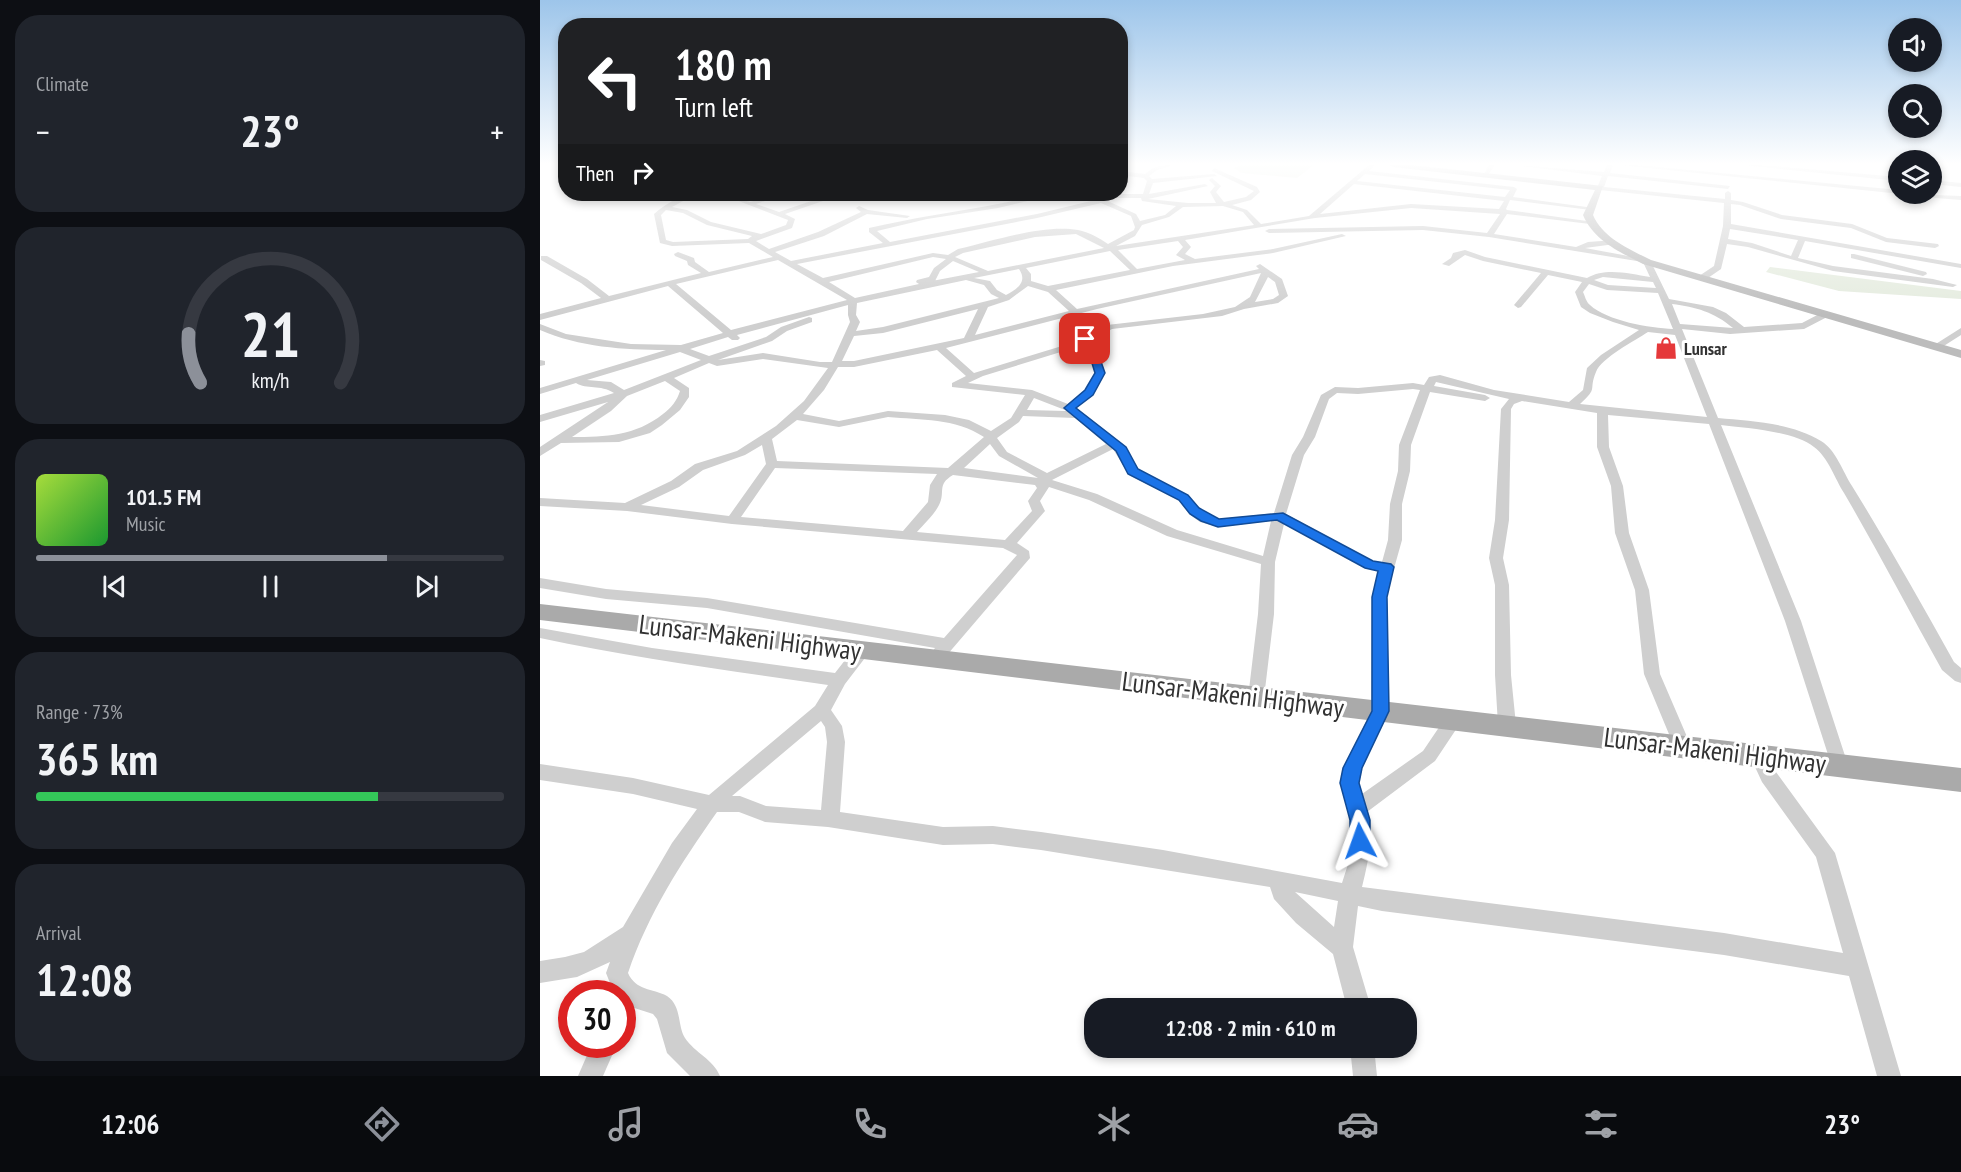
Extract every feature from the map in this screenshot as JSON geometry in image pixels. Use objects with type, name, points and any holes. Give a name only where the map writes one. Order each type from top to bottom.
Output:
[{"type":"main road","name":"Lunsar-Makeni Highway","points":[[540,612],[862,650],[940,651],[1256,698],[1507,725],[1961,780]]},
{"type":"street","points":[[657,215],[663,241],[672,244],[750,241],[789,226],[792,219],[782,215]]},
{"type":"street","points":[[693,215],[709,224],[758,235],[750,241]]},
{"type":"street","points":[[767,252],[821,234],[854,215]]},
{"type":"street","points":[[911,215],[927,217]]},
{"type":"street","points":[[888,244],[872,231],[939,215]]},
{"type":"street","points":[[1008,221],[1009,215]]},
{"type":"street","points":[[790,263],[1034,215]]},
{"type":"street","points":[[1133,215],[1137,228]]},
{"type":"street","points":[[1108,247],[1129,238],[1137,228],[1168,215]]},
{"type":"street","points":[[1250,215],[1258,225]]},
{"type":"street","points":[[878,295],[1108,247],[1316,216],[1347,215]]},
{"type":"street","points":[[1489,235],[1503,215]]},
{"type":"street","points":[[1526,215],[1590,222]]},
{"type":"street","points":[[1588,215],[1590,222],[1612,242],[1645,261],[1660,291],[1793,621],[1839,765]]},
{"type":"street","points":[[1702,278],[1718,267],[1728,215]]},
{"type":"street","points":[[1781,215],[1848,225],[1886,240],[1935,246]]},
{"type":"street","points":[[988,226],[1020,230],[1034,237]]},
{"type":"street","points":[[1727,226],[1961,266]]},
{"type":"street","points":[[1137,228],[1176,238],[1187,247],[1180,255],[1194,261]]},
{"type":"street","points":[[1210,232],[1423,228],[1489,235],[1576,249],[1645,261],[1961,354]]},
{"type":"street","points":[[1048,289],[1194,261],[1282,249],[1296,244],[1347,235],[1358,229]]},
{"type":"street","points":[[540,391],[731,334],[874,300],[882,290],[930,280],[935,277],[937,270],[961,251],[1034,237],[1077,232],[1088,235],[1108,247],[1124,258],[1136,272]]},
{"type":"street","points":[[1794,259],[1802,239]]},
{"type":"street","points":[[750,241],[845,294],[860,318],[866,322],[881,326],[896,326]]},
{"type":"street","points":[[1724,241],[1749,245],[1823,267],[1957,287]]},
{"type":"street","points":[[1576,249],[1588,244],[1612,242]]},
{"type":"street","points":[[1852,247],[1854,256],[1905,268],[1957,287]]},
{"type":"street","points":[[1446,264],[1455,259],[1456,255],[1465,252],[1474,256],[1590,281]]},
{"type":"street","points":[[678,254],[691,260],[691,263],[707,274]]},
{"type":"street","points":[[821,280],[933,255],[950,258],[987,273]]},
{"type":"street","points":[[1240,255],[1266,270],[1279,281],[1284,296],[1275,301],[1181,319],[1112,327],[1089,335],[1078,344],[956,384],[1032,393],[1074,411],[1126,455],[1128,465],[1133,472],[1184,498],[1194,511],[1205,519],[1218,523],[1279,516],[1370,565],[1386,567]]},
{"type":"street","points":[[544,258],[584,281],[607,299]]},
{"type":"street","points":[[540,317],[778,258]]},
{"type":"street","points":[[851,334],[896,326],[1006,298],[1027,283],[1026,271],[1021,266]]},
{"type":"street","points":[[1243,306],[1255,297],[1266,270]]},
{"type":"street","points":[[540,327],[578,340],[631,347],[683,349],[717,363],[763,356],[834,365],[870,362],[940,347],[1075,312],[1266,270]]},
{"type":"street","points":[[1518,305],[1546,272]]},
{"type":"street","points":[[1742,330],[1725,316],[1606,273],[1590,281],[1579,291],[1584,304],[1645,330],[1742,330],[1804,326],[1826,314]]},
{"type":"street","points":[[962,278],[987,283],[994,292],[1006,298]]},
{"type":"street","points":[[670,283],[745,348]]},
{"type":"street","points":[[1027,283],[1059,295],[1075,312]]},
{"type":"street","points":[[627,507],[675,484],[699,466],[741,453],[778,432],[818,392],[834,365],[855,322],[852,315],[853,304]]},
{"type":"street","points":[[540,419],[623,394],[769,339],[784,329],[853,304]]},
{"type":"street","points":[[968,340],[984,305]]},
{"type":"street","points":[[1571,406],[1588,391],[1591,370],[1645,330]]},
{"type":"street","points":[[1936,347],[1961,331]]},
{"type":"street","points":[[1021,413],[1074,411],[1100,373],[1096,358],[1078,344]]},
{"type":"street","points":[[940,347],[973,377]]},
{"type":"street","points":[[561,440],[625,439],[659,424],[679,406],[684,397],[685,390],[666,377]]},
{"type":"street","points":[[557,386],[591,382],[608,384],[623,394]]},
{"type":"street","points":[[1256,698],[1266,614],[1268,562],[1279,516],[1298,455],[1320,407],[1330,392],[1341,389],[1358,391],[1413,386],[1507,398],[1525,397],[1602,411],[1713,419],[1780,430],[1803,437],[1826,450],[1885,551],[1933,642],[1948,666],[1961,677]]},
{"type":"street","points":[[1356,998],[1342,947],[1349,894],[1359,861],[1360,820],[1350,783],[1353,768],[1380,711],[1379,597],[1395,540],[1396,504],[1404,471],[1405,445],[1427,387]]},
{"type":"street","points":[[907,535],[934,503],[936,485],[941,477],[1015,420],[1032,393]]},
{"type":"street","points":[[540,452],[607,409],[623,394]]},
{"type":"street","points":[[1507,398],[1504,422],[1503,510],[1496,558],[1502,585],[1503,675],[1507,725]]},
{"type":"street","points":[[1602,411],[1603,447],[1617,486],[1622,533],[1642,590],[1652,674],[1682,746]]},
{"type":"street","points":[[793,416],[839,424],[888,414],[945,418],[977,427],[990,437],[1003,454],[1043,480]]},
{"type":"street","points":[[732,520],[772,464],[766,438]]},
{"type":"street","points":[[1043,480],[1115,444]]},
{"type":"street","points":[[772,464],[950,472],[1043,480],[1093,498],[1172,533],[1268,562]]},
{"type":"street","points":[[1008,545],[1039,511],[1034,504],[1043,488],[1043,480]]},
{"type":"street","points":[[540,502],[627,507],[732,520],[1008,545],[1022,551],[1023,558],[940,651],[708,603],[606,594],[540,583]]},
{"type":"street","points":[[1218,523],[1215,532],[1216,540],[1224,547]]},
{"type":"street","points":[[540,633],[604,647],[839,680]]},
{"type":"street","points":[[621,980],[631,933],[667,869],[712,804],[761,759],[821,711],[839,680],[862,650]]},
{"type":"street","points":[[821,711],[830,718],[835,731],[837,754],[832,776],[833,796],[828,819]]},
{"type":"street","points":[[1357,809],[1429,756],[1454,720]]},
{"type":"street","points":[[1759,756],[1769,777],[1825,854],[1888,1076]]},
{"type":"street","points":[[540,772],[633,786],[712,804],[740,804],[765,814],[828,819],[943,836],[993,835],[1041,841],[1279,879],[1382,901],[1724,944],[1856,966]]},
{"type":"street","points":[[1279,879],[1281,892],[1342,947]]},
{"type":"street","points":[[540,972],[562,971],[590,962],[614,948],[631,933]]},
{"type":"street","points":[[578,966],[600,967],[615,980]]},
{"type":"street","points":[[636,998],[660,1005],[667,1013],[675,1045],[708,1076]]},
{"type":"street","points":[[590,1076],[598,1058]]},
{"type":"street","points":[[1363,1058],[1365,1076]]},
{"type":"shaded area","points":[[1770,267],[1961,291],[1961,299],[1839,291],[1766,272]]},
{"type":"place","name":"Lunsar","points":[[1666,348]]},
{"type":"route","points":[[1085,339],[1078,344],[1096,358],[1100,373],[1089,392],[1069,408],[1107,436],[1126,455],[1128,465],[1133,472],[1184,498],[1194,511],[1205,519],[1218,523],[1279,516],[1370,565],[1386,567],[1379,597],[1380,711],[1353,768],[1350,783],[1360,820],[1360,841]]}]
